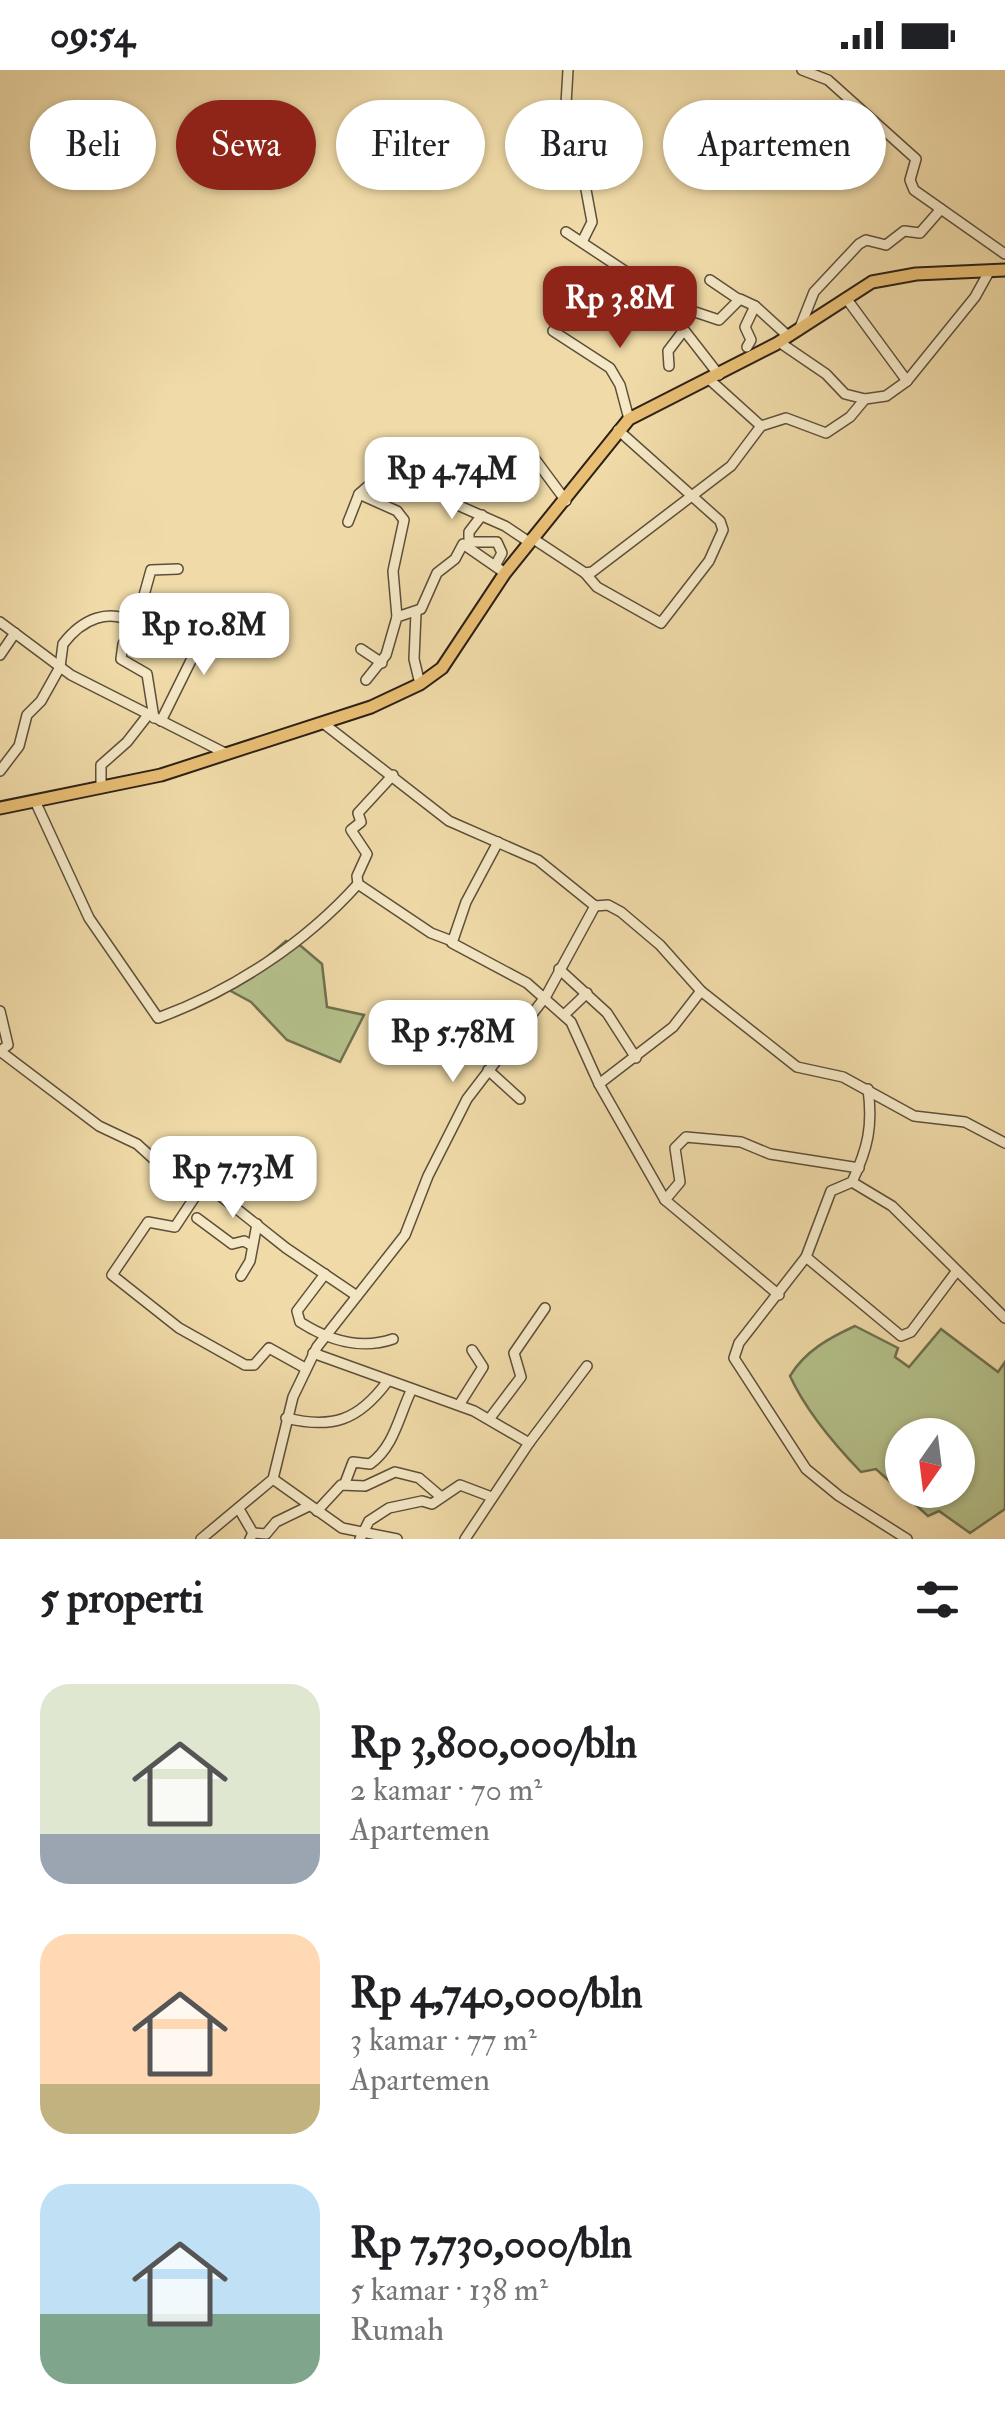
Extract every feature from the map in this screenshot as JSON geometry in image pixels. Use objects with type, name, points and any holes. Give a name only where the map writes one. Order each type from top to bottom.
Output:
[{"type":"main road","points":[[0,808],[101,788],[225,753],[323,723],[420,684],[442,668],[500,569],[566,501],[630,419],[788,336],[872,282],[1005,270]]},
{"type":"street","points":[[568,70],[564,138],[567,155],[584,179],[592,222],[582,242]]},
{"type":"street","points":[[802,70],[828,80],[916,159],[910,186],[1005,254]]},
{"type":"street","points":[[788,336],[810,297],[859,244],[871,240],[886,245],[908,230],[920,233],[941,209]]},
{"type":"street","points":[[566,232],[634,277],[635,286],[617,309]]},
{"type":"street","points":[[710,280],[756,306],[845,394],[865,399],[886,396],[907,381],[975,298],[990,270]]},
{"type":"street","points":[[635,286],[668,303],[719,320],[738,299]]},
{"type":"street","points":[[846,298],[907,381]]},
{"type":"street","points":[[747,346],[751,340],[746,327],[756,306]]},
{"type":"street","points":[[669,366],[668,351],[684,330],[714,377],[762,426]]},
{"type":"street","points":[[554,331],[610,368],[620,384],[630,419]]},
{"type":"street","points":[[585,572],[596,570],[731,466],[762,426],[786,418],[826,432],[865,399]]},
{"type":"street","points":[[348,522],[360,494],[372,484],[426,480],[455,504],[530,540],[585,572],[597,587],[660,623],[712,557],[724,530],[691,494],[618,430]]},
{"type":"street","points":[[526,447],[566,501]]},
{"type":"street","points":[[360,494],[397,511],[404,520],[393,571],[397,617],[382,663],[366,680]]},
{"type":"street","points":[[469,544],[469,532],[482,515]]},
{"type":"street","points":[[420,684],[414,659],[416,613],[442,566],[454,559],[463,544],[496,542],[502,553],[500,569]]},
{"type":"street","points":[[469,544],[500,569]]},
{"type":"street","points":[[154,718],[147,674],[124,663],[120,654],[136,624],[148,574],[157,568],[178,569]]},
{"type":"street","points":[[397,617],[416,613]]},
{"type":"street","points":[[0,771],[18,746],[28,714],[41,701],[60,667],[62,647],[70,635],[102,615],[114,614],[136,624]]},
{"type":"street","points":[[101,788],[101,766],[154,718],[211,620]]},
{"type":"street","points":[[0,622],[60,667],[225,753]]},
{"type":"street","points":[[0,655],[16,633]]},
{"type":"street","points":[[362,648],[382,663]]},
{"type":"street","points":[[323,723],[449,821],[546,865],[595,906],[621,912],[660,944],[701,990],[796,1067],[843,1077],[914,1116],[965,1122],[1005,1143]]},
{"type":"street","points":[[393,775],[366,802],[358,814],[361,822],[351,830],[368,854],[356,876],[358,884],[431,933],[452,941],[546,996],[574,1028],[599,1084],[665,1200],[779,1295]]},
{"type":"street","points":[[35,802],[89,918],[158,1018],[204,998],[297,943],[358,884]]},
{"type":"street","points":[[452,941],[466,902],[498,842]]},
{"type":"street","points":[[201,1539],[273,1479],[286,1418],[305,1368],[325,1336],[405,1236],[440,1152],[488,1070],[546,996],[595,906]]},
{"type":"street","points":[[558,968],[616,1025],[636,1058]]},
{"type":"street","points":[[599,1084],[673,1027],[701,990]]},
{"type":"street","points":[[564,1015],[587,994]]},
{"type":"street","points":[[0,1011],[8,1045],[0,1051],[99,1126],[137,1144],[154,1161],[181,1166],[356,1296]]},
{"type":"street","points":[[488,1070],[520,1099]]},
{"type":"street","points":[[852,1182],[872,1127],[868,1089]]},
{"type":"street","points":[[665,1200],[680,1182],[675,1148],[686,1137],[741,1142],[770,1154],[858,1168]]},
{"type":"street","points":[[907,1539],[813,1476],[735,1363],[735,1348],[806,1257],[829,1195],[837,1185],[852,1182],[892,1206],[1005,1318]]},
{"type":"street","points":[[204,1183],[175,1226],[148,1222],[112,1275],[179,1328],[246,1365],[254,1365],[267,1348],[305,1368]]},
{"type":"street","points":[[197,1218],[232,1244],[244,1241],[251,1245]]},
{"type":"street","points":[[241,1276],[250,1262],[257,1224]]},
{"type":"street","points":[[806,1257],[902,1336],[912,1332],[956,1272]]},
{"type":"street","points":[[325,1274],[297,1312],[300,1322],[325,1336],[364,1345],[393,1340]]},
{"type":"street","points":[[490,1418],[521,1378],[514,1353],[544,1308]]},
{"type":"street","points":[[459,1405],[482,1371],[472,1350]]},
{"type":"street","points":[[314,1353],[459,1405],[490,1418],[529,1443]]},
{"type":"street","points":[[465,1539],[490,1496],[587,1366]]},
{"type":"street","points":[[286,1418],[315,1424],[335,1422],[362,1409],[387,1382]]},
{"type":"street","points":[[239,1509],[251,1536],[264,1535],[276,1522],[313,1508],[345,1483],[353,1462],[370,1464],[377,1460],[398,1428],[412,1391]]},
{"type":"street","points":[[345,1483],[364,1486],[387,1472],[407,1473],[430,1484],[440,1496]]},
{"type":"street","points":[[273,1479],[342,1528],[361,1536],[397,1539]]},
{"type":"street","points":[[361,1536],[372,1518],[388,1508],[422,1501],[432,1504],[460,1485],[490,1496]]},
{"type":"green space","points":[[286,941],[301,946],[322,964],[327,1007],[364,1015],[340,1062],[287,1040],[251,1002],[229,990]]},
{"type":"green space","points":[[855,1326],[898,1348],[895,1357],[909,1367],[941,1329],[998,1372],[1005,1362],[1005,1509],[970,1533],[939,1511],[928,1516],[919,1508],[975,1508],[975,1418],[885,1418],[885,1477],[876,1469],[861,1472],[812,1414],[790,1376],[810,1352]]}]
